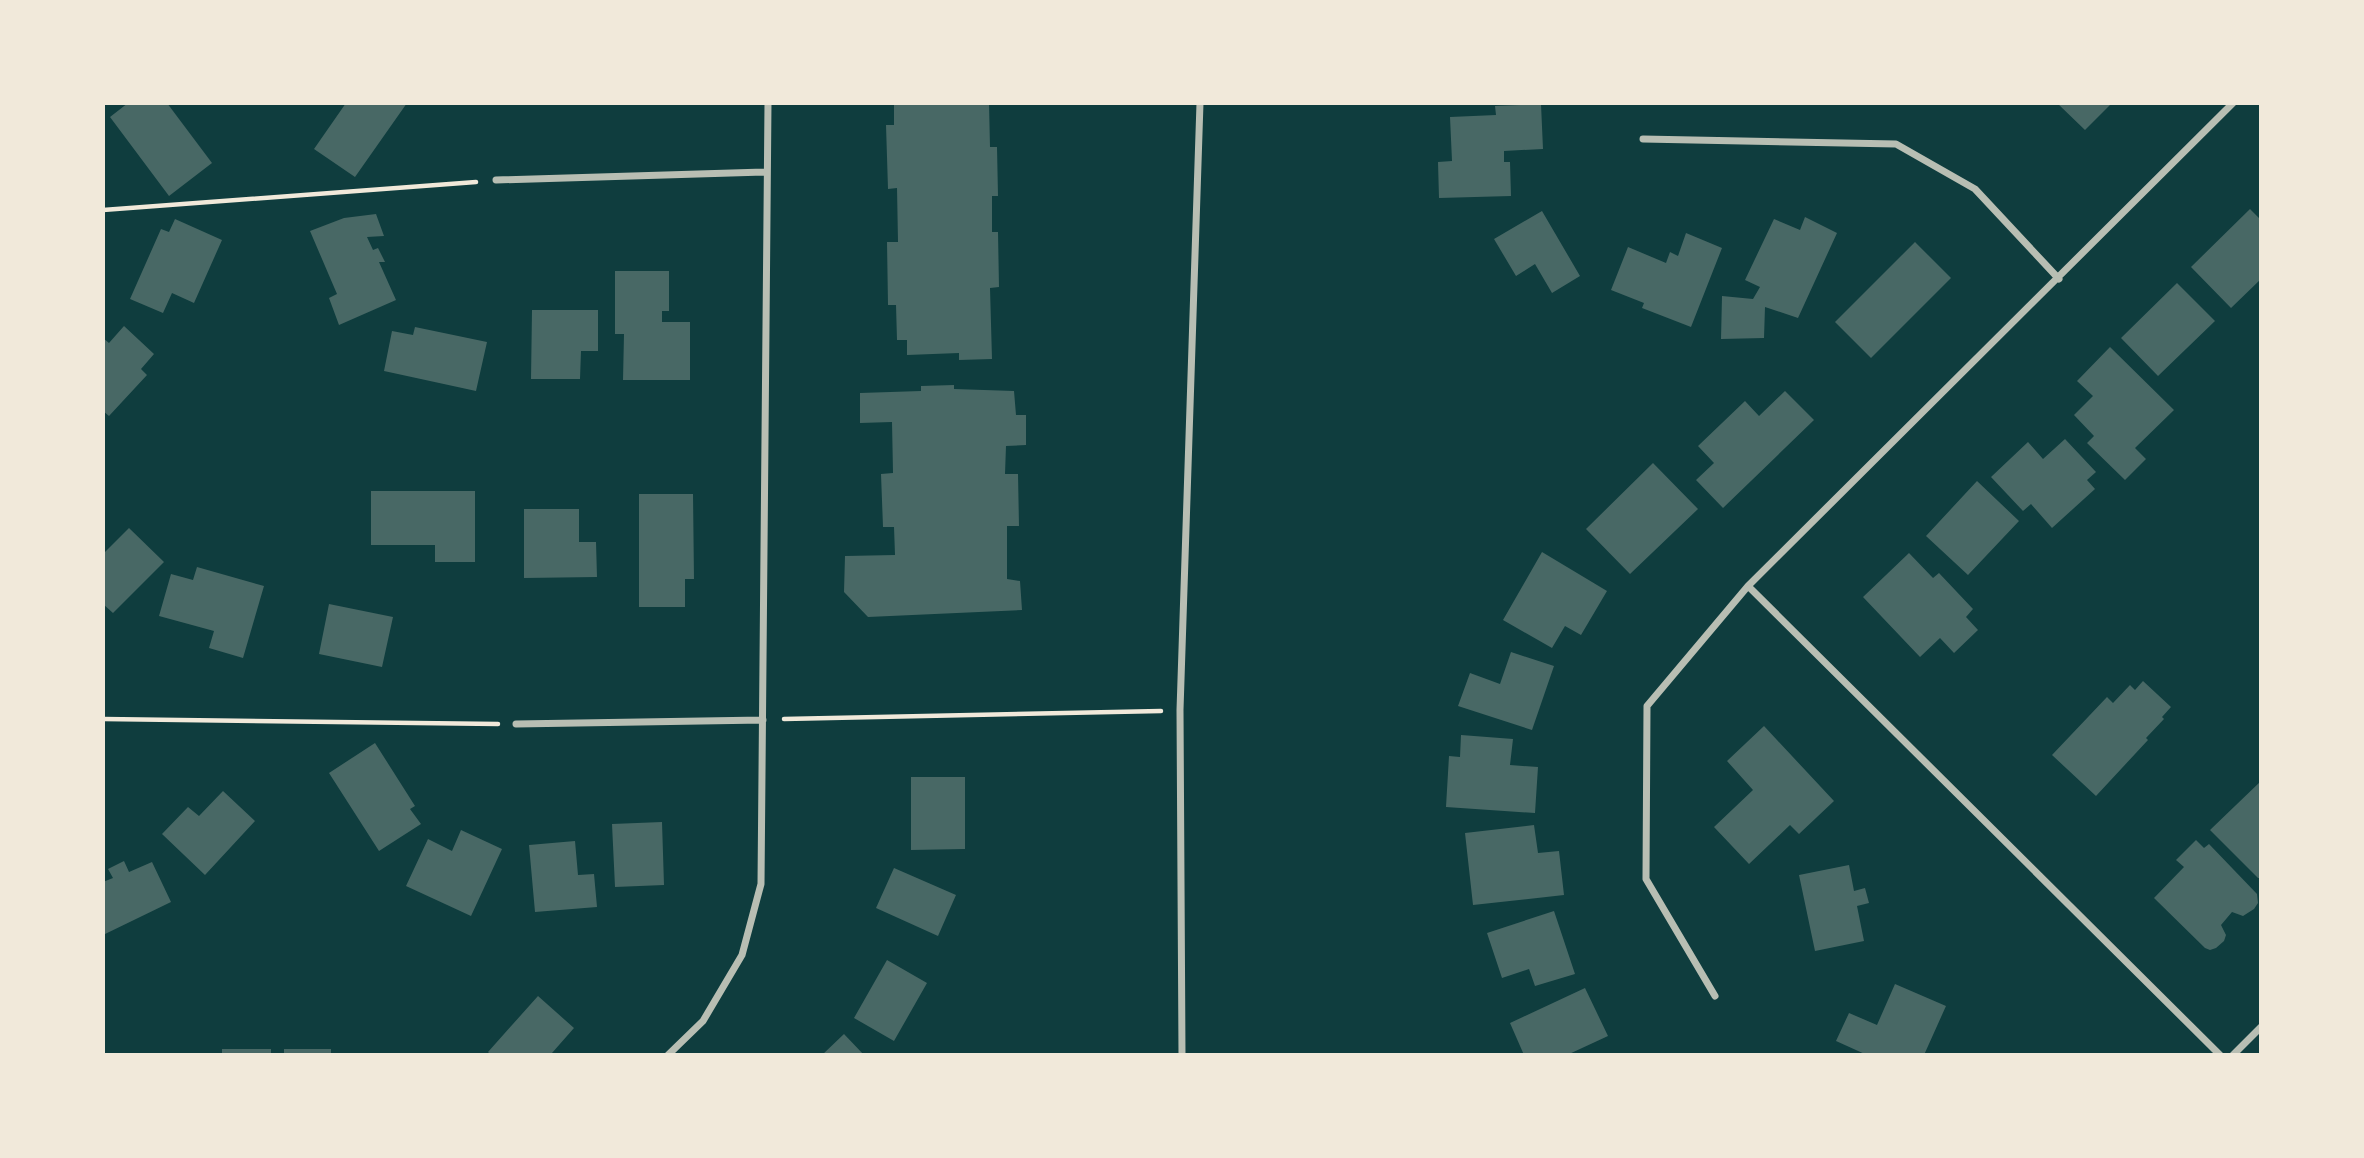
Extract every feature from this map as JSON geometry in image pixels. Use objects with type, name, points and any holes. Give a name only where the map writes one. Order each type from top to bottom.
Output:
[{"type":"street","points":[[668,1055],[703,1021],[742,955],[761,884],[768,103]]},
{"type":"street","points":[[1182,1055],[1180,710],[1200,103]]},
{"type":"street","points":[[1715,996],[1646,879],[1647,706],[1748,586],[2233,103]]},
{"type":"street","points":[[1643,139],[1896,144],[1975,189],[2059,279]]},
{"type":"street","points":[[496,180],[767,172]]},
{"type":"street","points":[[1748,586],[2220,1055]]},
{"type":"street","points":[[516,724],[763,720]]},
{"type":"street","points":[[2233,1055],[2261,1027]]},
{"type":"path","points":[[103,210],[496,180]]},
{"type":"path","points":[[763,720],[1180,710]]},
{"type":"path","points":[[103,719],[516,724]]},
{"type":"building","points":[[128,103],[167,103],[212,163],[169,196],[110,117]]},
{"type":"building","points":[[346,103],[407,103],[355,177],[314,149]]},
{"type":"building","points":[[894,103],[989,103],[990,147],[997,147],[998,196],[992,196],[992,232],[998,232],[999,287],[990,288],[992,359],[959,360],[959,353],[907,355],[907,340],[897,340],[896,305],[888,305],[887,242],[898,242],[897,188],[888,189],[886,125],[894,125]]},
{"type":"building","points":[[2057,103],[2112,103],[2085,130]]},
{"type":"building","points":[[1541,104],[1543,149],[1504,151],[1504,162],[1510,162],[1511,196],[1439,198],[1438,162],[1452,161],[1450,117],[1496,115],[1495,106]]},
{"type":"building","points":[[2250,209],[2261,220],[2261,279],[2231,308],[2191,267]]},
{"type":"building","points":[[1542,211],[1580,276],[1552,293],[1535,264],[1516,276],[1494,239]]},
{"type":"building","points":[[376,214],[384,236],[367,237],[373,250],[378,248],[385,262],[379,262],[396,300],[339,325],[329,298],[337,294],[310,231],[344,218]]},
{"type":"building","points":[[1805,217],[1837,233],[1798,318],[1765,307],[1764,338],[1721,339],[1722,296],[1753,299],[1760,287],[1745,280],[1774,219],[1800,230]]},
{"type":"building","points":[[175,219],[222,240],[194,303],[172,293],[163,313],[130,299],[161,229],[169,232]]},
{"type":"building","points":[[1686,233],[1722,248],[1691,327],[1642,308],[1644,303],[1611,290],[1628,247],[1666,263],[1670,252],[1678,256]]},
{"type":"building","points":[[1915,242],[1951,278],[1871,358],[1835,322]]},
{"type":"building","points":[[615,271],[669,271],[669,311],[662,311],[662,322],[690,322],[690,380],[623,380],[624,334],[615,334]]},
{"type":"building","points":[[2177,283],[2215,321],[2158,376],[2121,338]]},
{"type":"building","points":[[532,310],[598,310],[598,351],[581,351],[580,379],[531,379]]},
{"type":"building","points":[[124,326],[154,354],[141,369],[147,375],[109,416],[103,411],[103,338],[109,343]]},
{"type":"building","points":[[415,327],[487,342],[476,391],[384,371],[392,331],[413,335]]},
{"type":"building","points":[[2110,347],[2174,410],[2135,448],[2146,459],[2125,480],[2087,443],[2094,436],[2074,415],[2093,396],[2077,381]]},
{"type":"building","points":[[954,385],[954,389],[1014,391],[1016,415],[1026,415],[1026,445],[1006,446],[1005,474],[1018,474],[1019,526],[1007,526],[1007,579],[1020,581],[1022,610],[868,617],[844,592],[845,556],[895,555],[894,527],[883,527],[881,474],[893,473],[892,422],[860,423],[860,393],[921,391],[921,386]]},
{"type":"building","points":[[1785,391],[1814,420],[1723,508],[1696,480],[1714,463],[1698,446],[1745,401],[1759,416]]},
{"type":"building","points":[[2065,439],[2096,472],[2087,480],[2095,489],[2052,528],[2031,504],[2023,511],[1991,477],[2028,442],[2043,459]]},
{"type":"building","points":[[1653,463],[1698,509],[1630,574],[1586,529]]},
{"type":"building","points":[[1977,481],[2019,521],[1968,575],[1926,536]]},
{"type":"building","points":[[371,491],[475,491],[475,562],[435,562],[435,545],[371,545]]},
{"type":"building","points":[[639,494],[693,494],[694,579],[685,579],[685,607],[639,607]]},
{"type":"building","points":[[524,509],[579,509],[579,542],[596,542],[597,577],[524,578]]},
{"type":"building","points":[[129,528],[164,562],[113,613],[103,604],[103,554]]},
{"type":"building","points":[[1542,552],[1607,591],[1581,635],[1565,626],[1552,648],[1503,620]]},
{"type":"building","points":[[1909,553],[1933,578],[1939,573],[1973,609],[1966,617],[1978,630],[1954,653],[1940,638],[1920,657],[1863,597]]},
{"type":"building","points":[[197,567],[264,586],[243,658],[209,648],[214,631],[159,616],[171,574],[193,580]]},
{"type":"building","points":[[329,604],[393,617],[382,667],[319,654]]},
{"type":"building","points":[[1511,652],[1554,666],[1532,730],[1458,706],[1470,673],[1500,684]]},
{"type":"building","points":[[2143,681],[2171,707],[2146,738],[2148,740],[2096,796],[2052,755],[2107,697],[2113,703],[2130,685],[2135,690]]},
{"type":"building","points":[[1764,726],[1834,801],[1799,834],[1790,825],[1749,864],[1714,827],[1753,790],[1727,761]]},
{"type":"building","points":[[1461,735],[1513,739],[1510,765],[1538,767],[1535,813],[1446,807],[1449,756],[1460,757]]},
{"type":"building","points":[[375,743],[415,806],[410,809],[421,824],[379,851],[329,773]]},
{"type":"building","points":[[911,777],[965,777],[965,849],[911,850]]},
{"type":"building","points":[[2261,781],[2261,878],[2258,878],[2210,830]]},
{"type":"building","points":[[223,791],[255,821],[205,875],[162,834],[188,807],[199,816]]},
{"type":"building","points":[[662,822],[664,885],[615,887],[612,824]]},
{"type":"building","points":[[1534,825],[1538,853],[1559,851],[1564,895],[1473,905],[1465,833]]},
{"type":"building","points":[[461,830],[502,849],[471,916],[406,886],[428,839],[452,851]]},
{"type":"building","points":[[2196,840],[2204,848],[2209,844],[2257,894],[2258,903],[2254,909],[2243,916],[2232,912],[2221,925],[2226,935],[2224,941],[2210,950],[2154,898],[2184,867],[2176,860]]},
{"type":"building","points":[[575,841],[578,875],[594,874],[597,907],[535,912],[529,845]]},
{"type":"building","points":[[124,861],[129,872],[152,862],[171,902],[103,935],[103,882],[113,878],[108,869]]},
{"type":"building","points":[[1849,865],[1854,891],[1865,888],[1869,903],[1857,906],[1864,941],[1815,951],[1799,875]]},
{"type":"building","points":[[894,868],[956,895],[938,936],[876,908]]},
{"type":"building","points":[[1554,911],[1575,974],[1535,986],[1529,969],[1502,978],[1487,933]]},
{"type":"building","points":[[887,960],[927,983],[894,1041],[854,1018]]},
{"type":"building","points":[[1895,984],[1946,1006],[1924,1055],[1867,1055],[1836,1041],[1849,1013],[1877,1025]]},
{"type":"building","points":[[1585,988],[1608,1036],[1567,1055],[1524,1055],[1510,1023]]},
{"type":"building","points":[[538,996],[574,1028],[552,1053],[555,1055],[491,1055],[488,1052]]},
{"type":"building","points":[[844,1034],[864,1055],[822,1055]]},
{"type":"building","points":[[222,1049],[271,1049],[271,1055],[222,1055]]},
{"type":"building","points":[[284,1049],[331,1049],[331,1055],[284,1055]]}]
